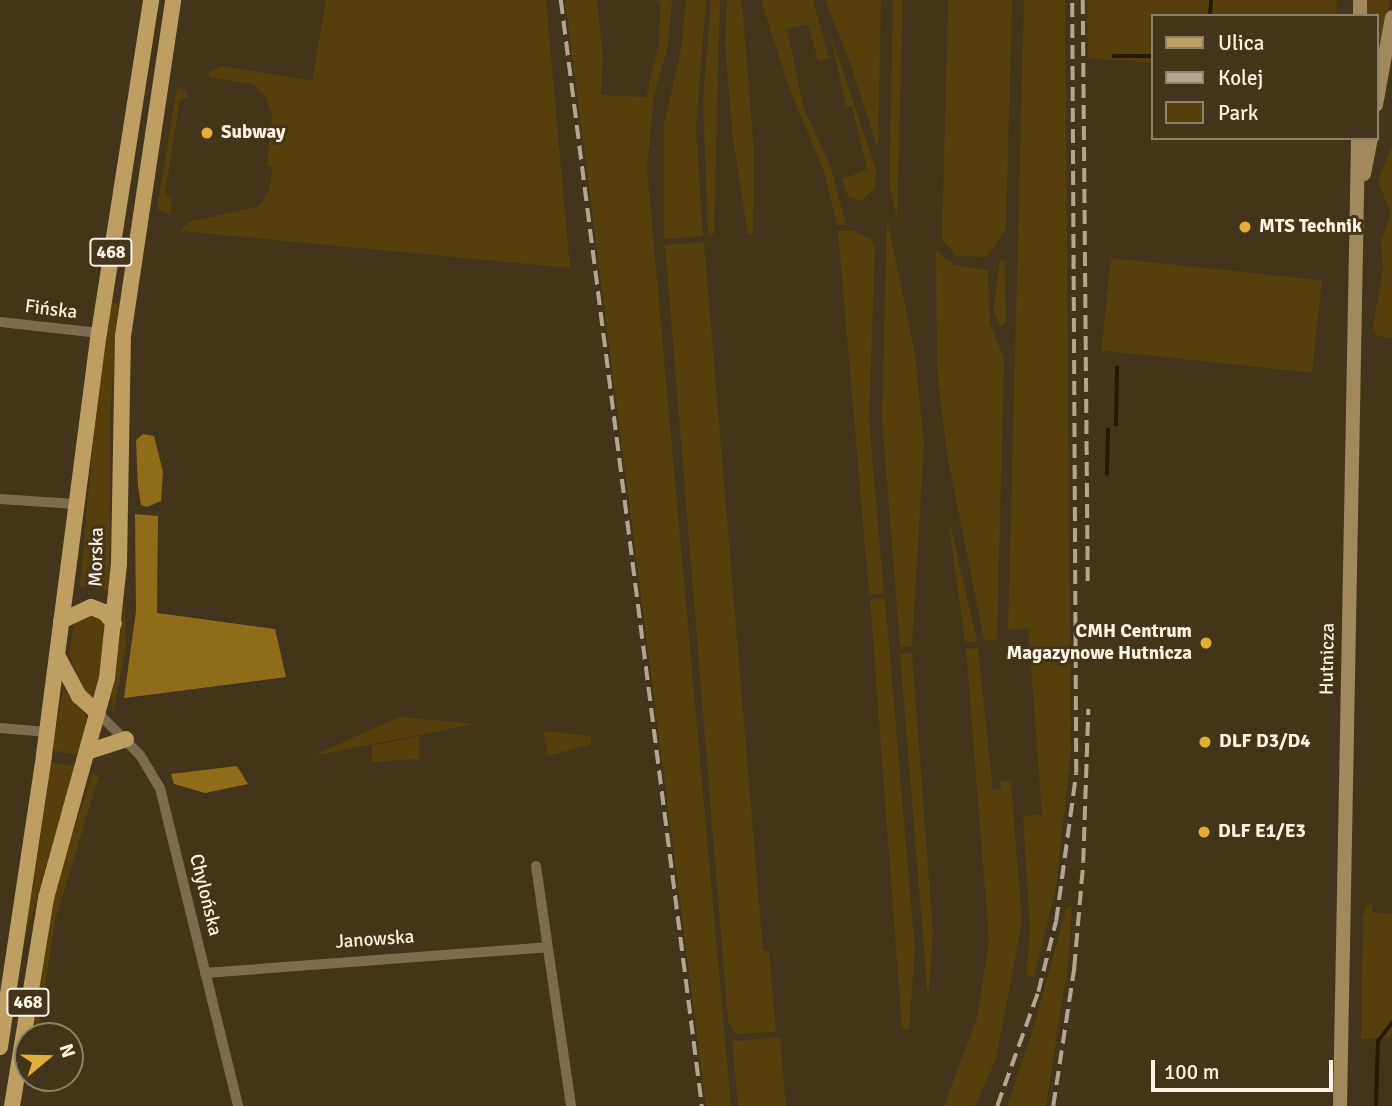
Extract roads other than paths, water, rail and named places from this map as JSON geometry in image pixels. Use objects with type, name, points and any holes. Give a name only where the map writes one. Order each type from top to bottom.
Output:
[{"type":"main road","name":"Morska","points":[[0,1047],[47,732],[99,333],[151,0]]},
{"type":"main road","name":"Morska","points":[[12,1106],[46,898],[99,713],[114,623],[123,336],[173,0]]},
{"type":"main road","points":[[1378,85],[1392,17]]},
{"type":"main road","name":"Hutnicza","points":[[1340,1106],[1358,140]]},
{"type":"main road","name":"Hutnicza","points":[[1357,213],[1371,140]]},
{"type":"main road","points":[[61,621],[91,607],[104,612],[114,623]]},
{"type":"main road","points":[[56,653],[79,696],[99,713]]},
{"type":"main road","points":[[87,752],[126,739]]},
{"type":"street","name":"Fińska","points":[[0,322],[99,333]]},
{"type":"street","points":[[0,499],[75,504]]},
{"type":"street","name":"Chylońska","points":[[99,713],[147,764],[160,788],[238,1106]]},
{"type":"street","points":[[0,728],[47,732]]},
{"type":"street","points":[[536,866],[571,1106]]},
{"type":"street","name":"Janowska","points":[[205,973],[547,947]]},
{"type":"waterway","points":[[1210,14],[1211,0]]},
{"type":"waterway","points":[[1114,56],[1150,56]]},
{"type":"waterway","points":[[1116,425],[1117,368]]},
{"type":"waterway","points":[[1107,474],[1108,430]]},
{"type":"waterway","points":[[1376,1106],[1378,1041],[1392,1023]]},
{"type":"railway","points":[[561,0],[702,1106]]},
{"type":"railway","points":[[997,1106],[1038,992],[1056,921],[1076,773],[1072,0]]},
{"type":"railway","points":[[1083,0],[1088,583]]},
{"type":"railway","points":[[1053,1106],[1074,968],[1083,862],[1088,709]]},
{"type":"place","name":"Subway","points":[[207,133]]},
{"type":"place","name":"MTS Technik","points":[[1245,227]]},
{"type":"place","name":"CMH Centrum Magazynowe Hutnicza","points":[[1206,643]]},
{"type":"place","name":"DLF D3/D4","points":[[1205,742]]},
{"type":"place","name":"DLF E1/E3","points":[[1204,832]]}]
